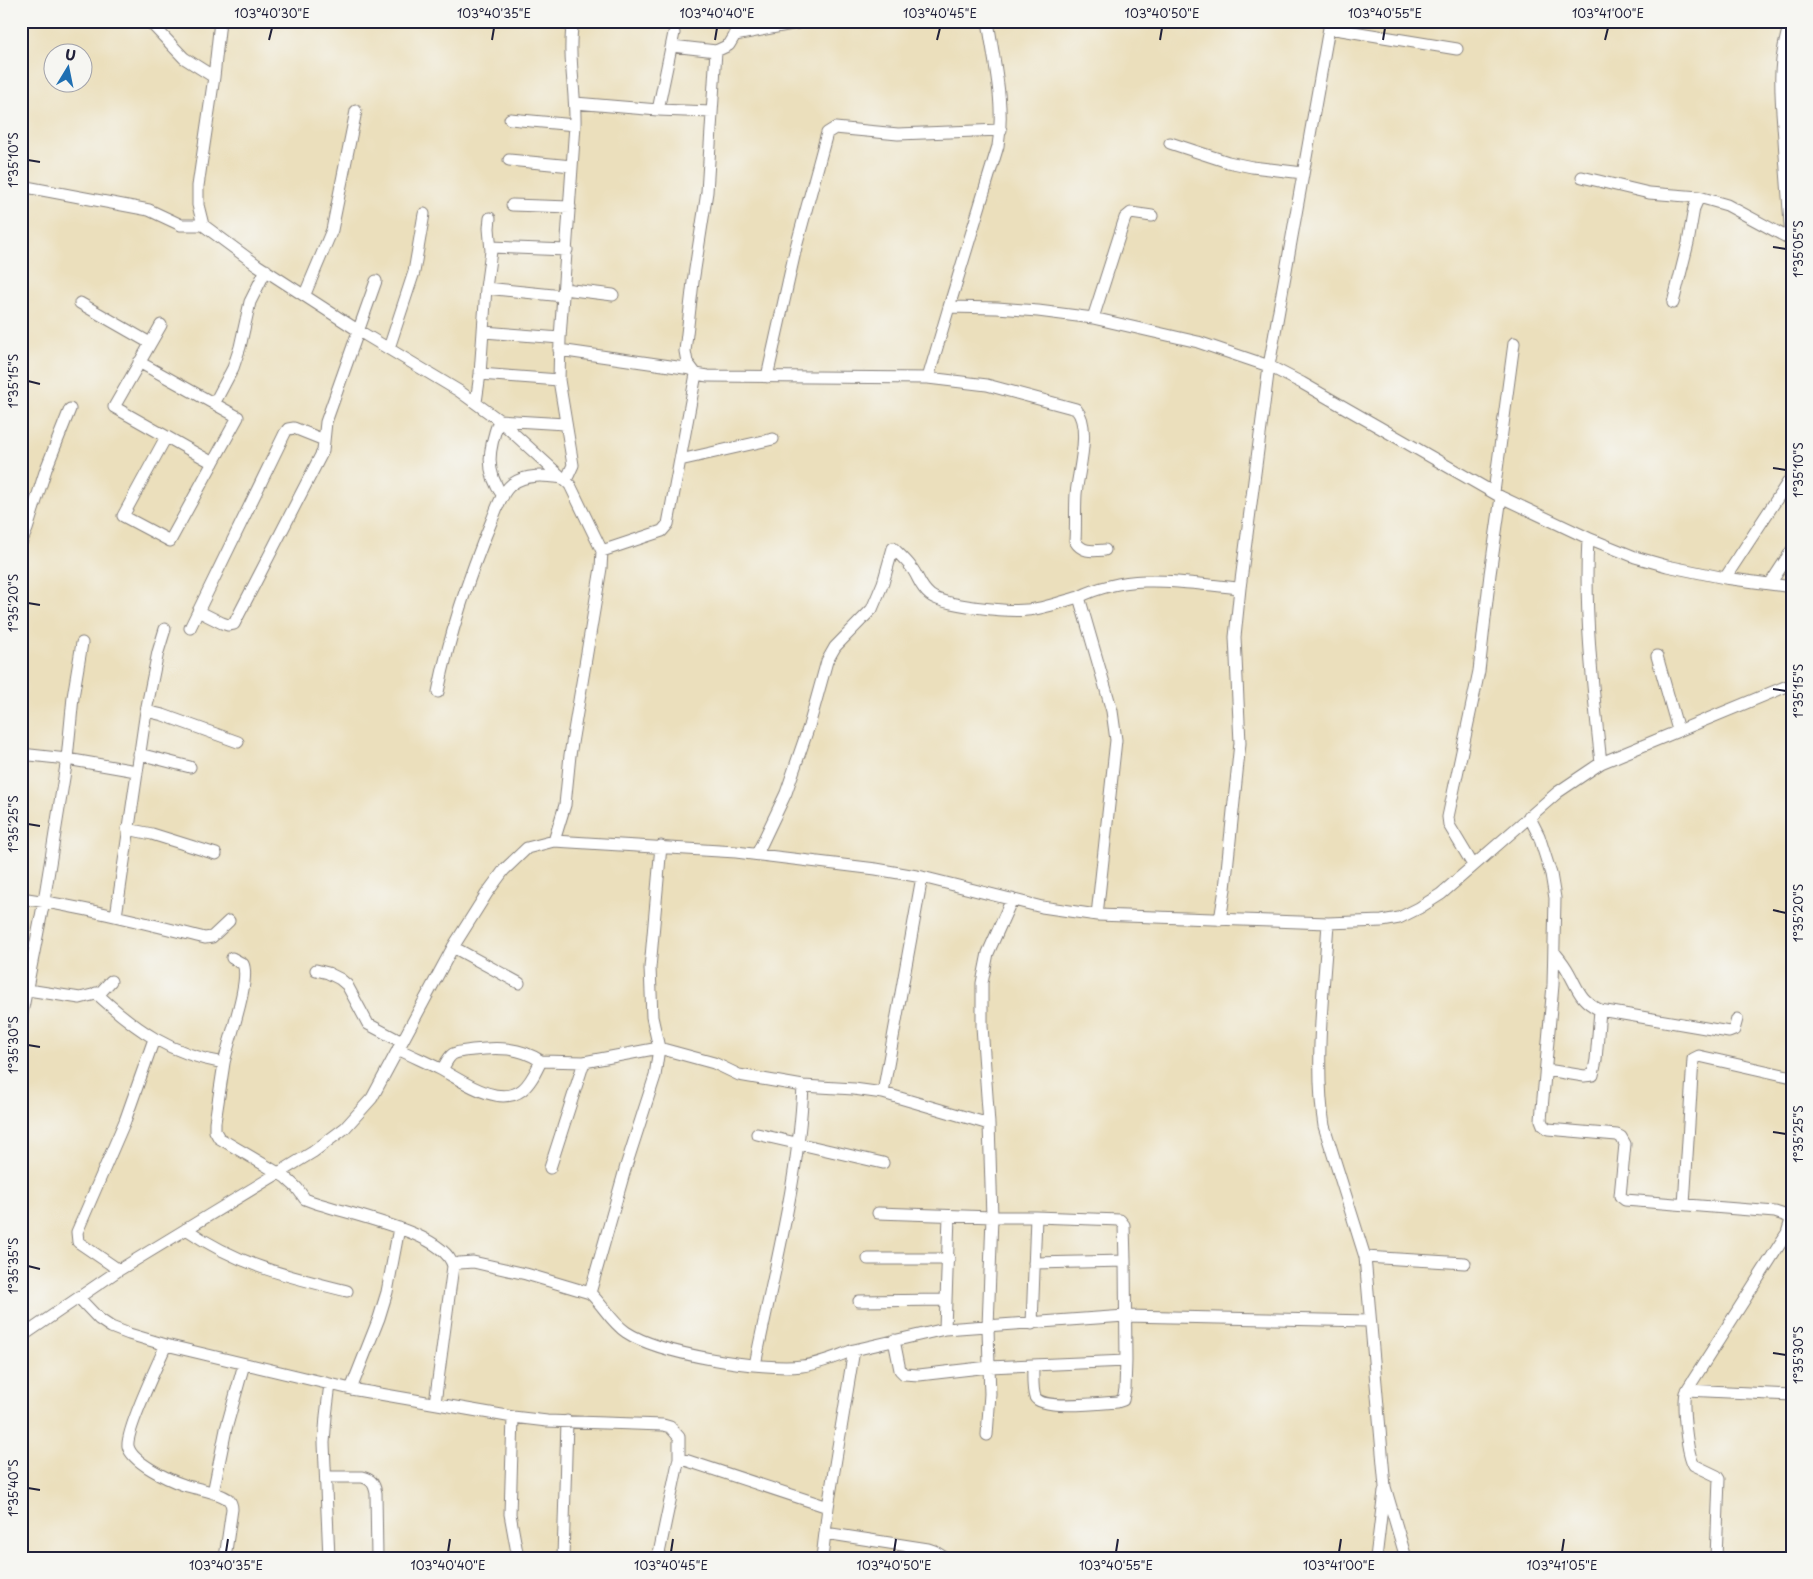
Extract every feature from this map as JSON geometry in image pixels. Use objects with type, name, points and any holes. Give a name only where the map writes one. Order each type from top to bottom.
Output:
[{"type":"street","points":[[149,21],[184,58],[214,77]]},
{"type":"street","points":[[204,225],[198,205],[198,186],[220,21]]},
{"type":"street","points":[[438,692],[460,607],[479,551],[503,496],[511,485],[521,478],[537,476],[564,478],[568,476],[573,465],[558,380],[576,103],[571,47],[573,21]]},
{"type":"street","points":[[672,46],[716,51],[729,45],[735,35],[735,21]]},
{"type":"street","points":[[735,35],[808,21]]},
{"type":"street","points":[[928,378],[998,146],[1001,130],[988,21]]},
{"type":"street","points":[[1791,21],[1784,40],[1781,56],[1780,86],[1791,240]]},
{"type":"street","points":[[1220,920],[1240,743],[1235,637],[1240,588],[1269,366],[1329,25],[1457,49]]},
{"type":"street","points":[[658,110],[674,33]]},
{"type":"street","points":[[602,551],[662,531],[668,524],[694,371],[685,357],[685,350],[707,192],[716,51]]},
{"type":"street","points":[[576,103],[658,110],[712,112]]},
{"type":"street","points":[[305,294],[332,230],[356,111]]},
{"type":"street","points":[[510,119],[575,125]]},
{"type":"street","points":[[767,377],[796,247],[824,138],[827,133],[835,128],[898,134],[1001,130]]},
{"type":"street","points":[[1170,143],[1228,162],[1303,173]]},
{"type":"street","points":[[509,160],[572,166]]},
{"type":"street","points":[[1582,177],[1649,193],[1698,197],[1727,205],[1791,240]]},
{"type":"street","points":[[21,186],[149,210],[181,225],[204,225],[266,270],[359,331],[476,402],[499,420],[570,485],[602,551],[601,568],[570,755],[564,804],[554,841]]},
{"type":"street","points":[[1673,303],[1698,197]]},
{"type":"street","points":[[512,205],[570,207]]},
{"type":"street","points":[[1094,318],[1125,218],[1131,213],[1152,216]]},
{"type":"street","points":[[389,348],[414,272],[424,214]]},
{"type":"street","points":[[476,402],[491,247],[490,218]]},
{"type":"street","points":[[491,247],[567,250]]},
{"type":"street","points":[[214,404],[233,368],[240,347],[250,302],[266,270]]},
{"type":"street","points":[[198,611],[222,624],[234,624],[323,451],[326,422],[376,280]]},
{"type":"street","points":[[486,288],[613,295]]},
{"type":"street","points":[[80,303],[150,343]]},
{"type":"street","points":[[949,308],[1006,308],[1094,318],[1198,342],[1269,366],[1497,495],[1588,538],[1635,557],[1659,564],[1725,578],[1792,587]]},
{"type":"street","points":[[161,325],[114,407],[213,463]]},
{"type":"street","points":[[484,332],[560,338]]},
{"type":"street","points":[[1473,866],[1450,825],[1448,817],[1479,671],[1514,343]]},
{"type":"street","points":[[559,350],[694,371],[708,376],[928,378],[987,385],[1076,409],[1082,418],[1083,443],[1076,493],[1076,541],[1078,547],[1088,551],[1105,550]]},
{"type":"street","points":[[139,362],[238,417],[170,541],[123,516],[166,437]]},
{"type":"street","points":[[480,374],[558,380]]},
{"type":"street","points":[[21,543],[46,469],[70,409]]},
{"type":"street","points":[[499,420],[565,424]]},
{"type":"street","points":[[499,420],[491,446],[490,468],[491,476],[503,496]]},
{"type":"street","points":[[190,628],[285,433],[290,428],[294,428],[324,440]]},
{"type":"street","points":[[680,460],[773,438]]},
{"type":"street","points":[[1725,578],[1792,476]]},
{"type":"street","points":[[1588,538],[1587,589],[1601,763]]},
{"type":"street","points":[[758,854],[786,793],[809,726],[827,661],[835,647],[872,609],[883,582],[893,548],[912,567],[918,581],[932,597],[942,601],[996,609],[1028,610],[1079,597],[1098,588],[1143,580],[1240,588]]},
{"type":"street","points":[[1770,584],[1792,550]]},
{"type":"street","points":[[1079,597],[1112,710],[1116,740],[1097,915]]},
{"type":"street","points":[[116,916],[127,829],[146,711],[158,652],[165,629]]},
{"type":"street","points":[[21,1018],[44,901],[67,759],[73,697],[82,643]]},
{"type":"street","points":[[1657,656],[1678,730]]},
{"type":"street","points":[[21,1337],[119,1270],[326,1143],[356,1118],[372,1098],[453,947],[487,893],[516,857],[527,848],[554,841],[661,846],[758,854],[876,869],[922,877],[1063,911],[1097,915],[1328,923],[1382,921],[1400,918],[1441,894],[1529,816],[1569,784],[1601,763],[1792,684]]},
{"type":"street","points":[[146,711],[163,715],[238,742]]},
{"type":"street","points":[[21,754],[67,759],[136,771]]},
{"type":"street","points":[[139,754],[190,767]]},
{"type":"street","points":[[1529,816],[1539,836],[1551,874],[1555,898],[1555,953],[1542,1120],[1545,1127],[1548,1129],[1621,1137],[1625,1144],[1621,1198],[1630,1201],[1775,1212],[1787,1216],[1791,1220],[1787,1233],[1686,1390],[1684,1407],[1691,1461],[1719,1478],[1716,1558]]},
{"type":"street","points":[[127,829],[152,834],[216,854]]},
{"type":"street","points":[[590,1293],[626,1166],[651,1094],[655,1076],[658,1048],[652,1017],[650,968],[661,846]]},
{"type":"street","points":[[883,1093],[922,877]]},
{"type":"street","points":[[21,898],[116,916],[205,938],[212,937],[229,921]]},
{"type":"street","points":[[987,1435],[990,1394],[988,1327],[992,1217],[989,1124],[982,1026],[982,983],[988,953],[1012,899]]},
{"type":"street","points":[[1328,923],[1321,1038],[1321,1111],[1365,1257],[1384,1487],[1376,1558]]},
{"type":"street","points":[[453,947],[519,982]]},
{"type":"street","points":[[1555,953],[1569,972],[1579,994],[1590,1005],[1600,1010],[1729,1032],[1734,1030],[1737,1019]]},
{"type":"street","points":[[232,958],[243,964],[245,972],[242,993],[224,1063],[215,1122],[216,1134],[228,1144],[290,1181],[305,1200],[415,1234],[449,1256],[453,1266],[435,1403]]},
{"type":"street","points":[[316,970],[328,973],[347,984],[368,1024],[458,1080],[489,1093],[500,1095],[512,1094],[522,1090],[528,1085],[541,1061]]},
{"type":"street","points":[[28,990],[80,998],[100,993],[110,981]]},
{"type":"street","points":[[96,993],[141,1031],[154,1039],[183,1052],[224,1063]]},
{"type":"street","points":[[1547,1070],[1584,1076],[1593,1074],[1600,1010]]},
{"type":"street","points":[[119,1270],[81,1244],[76,1237],[125,1121],[154,1039]]},
{"type":"street","points":[[442,1070],[449,1058],[454,1054],[461,1051],[488,1048],[525,1052],[541,1061],[584,1062],[658,1048],[714,1063],[739,1075],[803,1086],[883,1093],[989,1124]]},
{"type":"street","points":[[1684,1205],[1693,1059],[1699,1056],[1792,1077]]},
{"type":"street","points":[[550,1168],[584,1062]]},
{"type":"street","points":[[755,1365],[789,1197],[798,1143],[803,1086]]},
{"type":"street","points":[[757,1134],[883,1163]]},
{"type":"street","points":[[878,1213],[1120,1220],[1124,1225],[1125,1260],[1126,1361],[1123,1400],[1117,1402],[1054,1405],[1040,1402],[1035,1396],[1033,1365]]},
{"type":"street","points":[[946,1329],[949,1216]]},
{"type":"street","points":[[1032,1324],[1036,1217]]},
{"type":"street","points":[[351,1388],[379,1318],[387,1292],[399,1228]]},
{"type":"street","points":[[186,1229],[206,1242],[257,1267],[347,1291]]},
{"type":"street","points":[[1365,1257],[1465,1263]]},
{"type":"street","points":[[868,1259],[948,1259]]},
{"type":"street","points":[[1034,1263],[1125,1260]]},
{"type":"street","points":[[453,1266],[459,1263],[473,1262],[526,1274],[590,1293],[598,1300],[612,1320],[626,1332],[642,1341],[670,1349],[755,1365],[779,1367],[804,1366],[854,1350],[946,1329],[1125,1316],[1369,1321]]},
{"type":"street","points":[[78,1298],[99,1319],[111,1327],[166,1345],[330,1384],[513,1417],[567,1422],[663,1425],[670,1427],[679,1437],[679,1458],[658,1558]]},
{"type":"street","points":[[859,1301],[946,1300]]},
{"type":"street","points":[[894,1340],[900,1370],[904,1374],[919,1375],[990,1367],[1126,1361]]},
{"type":"street","points":[[166,1345],[136,1418],[128,1447],[131,1454],[139,1461],[164,1476],[182,1484],[222,1496],[232,1504],[225,1558]]},
{"type":"street","points":[[822,1558],[828,1507],[854,1350]]},
{"type":"street","points":[[213,1493],[226,1429],[244,1364]]},
{"type":"street","points":[[329,1558],[324,1443],[330,1384]]},
{"type":"street","points":[[1686,1390],[1792,1395]]},
{"type":"street","points":[[513,1417],[510,1514],[518,1558]]},
{"type":"street","points":[[563,1558],[567,1422]]},
{"type":"street","points":[[679,1458],[828,1507]]},
{"type":"street","points":[[326,1477],[362,1477],[368,1478],[374,1484],[376,1492],[377,1558]]},
{"type":"street","points":[[1384,1487],[1406,1558]]},
{"type":"street","points":[[825,1533],[928,1549],[945,1558]]}]
